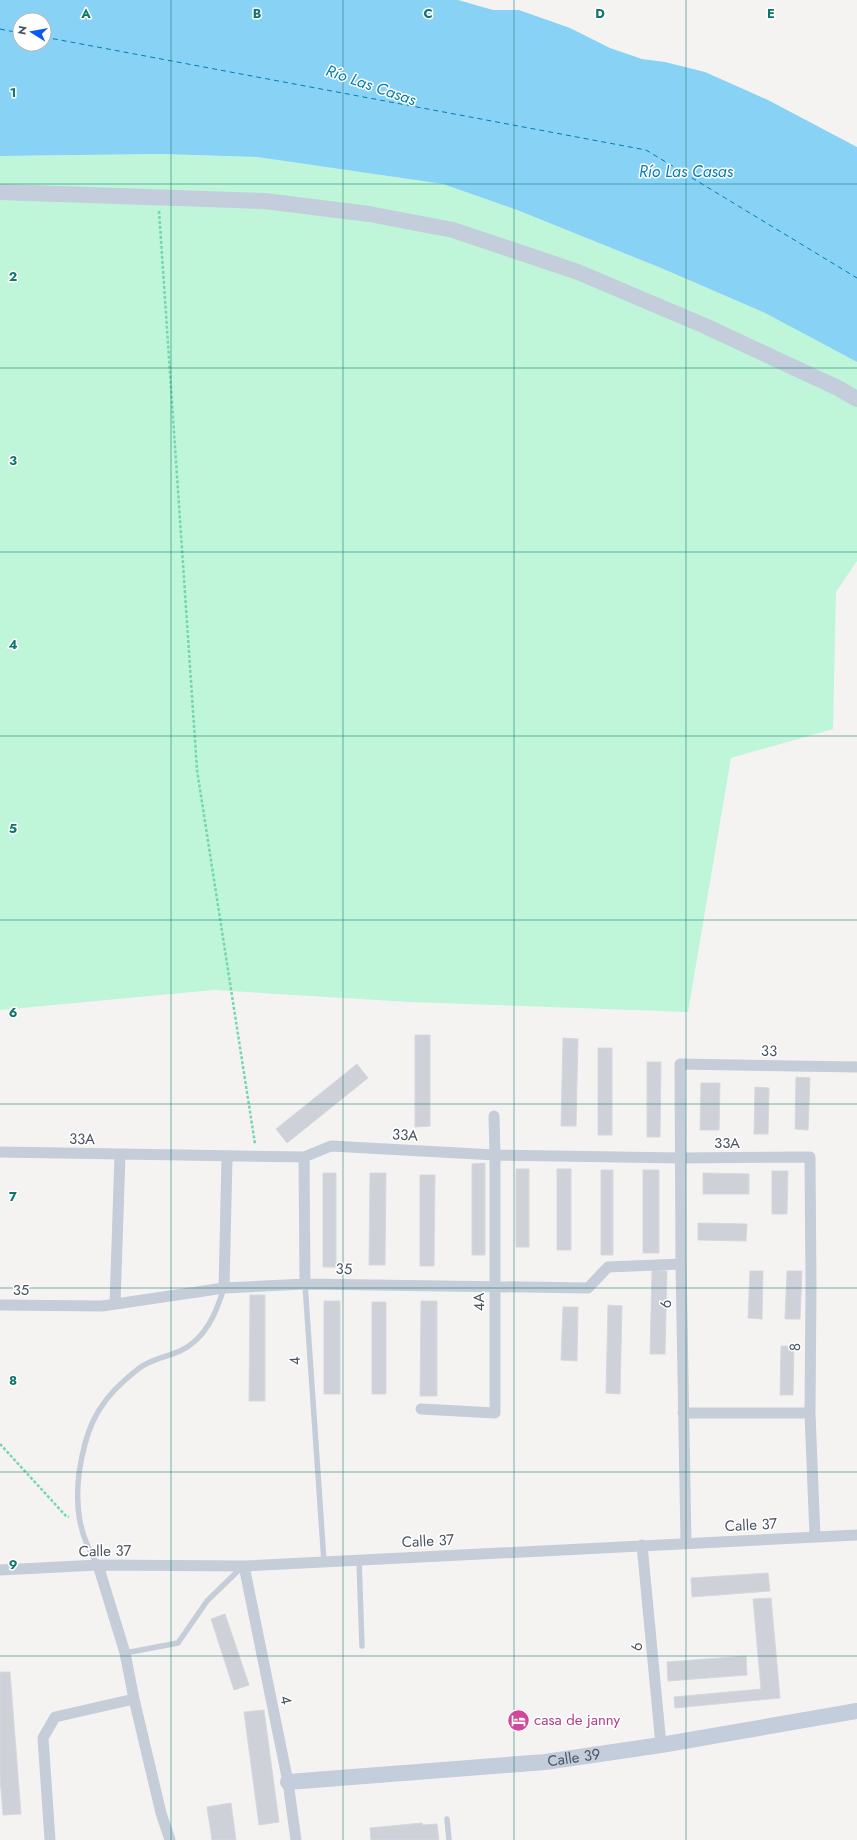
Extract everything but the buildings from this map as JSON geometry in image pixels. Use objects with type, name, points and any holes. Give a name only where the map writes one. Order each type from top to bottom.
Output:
[{"type":"street","points":[[0,192],[264,201],[369,214],[452,230],[578,272],[705,326],[838,388],[857,400]]},
{"type":"street","name":"33","points":[[680,1064],[857,1067]]},
{"type":"street","name":"6","points":[[680,1064],[680,1264],[686,1543]]},
{"type":"street","name":"4A","points":[[421,1409],[495,1413],[494,1116]]},
{"type":"street","name":"33A","points":[[0,1152],[257,1158],[304,1157],[331,1146],[495,1155],[680,1158],[810,1157]]},
{"type":"street","points":[[114,1304],[120,1155]]},
{"type":"street","points":[[224,1288],[227,1157]]},
{"type":"street","name":"4","points":[[304,1157],[305,1284]]},
{"type":"street","name":"8","points":[[810,1157],[810,1413],[815,1537]]},
{"type":"street","name":"35","points":[[0,1305],[102,1306],[224,1288],[305,1284],[494,1285],[588,1288],[608,1268],[680,1264]]},
{"type":"street","points":[[683,1413],[810,1413]]},
{"type":"street","name":"Calle 37","points":[[0,1570],[98,1565],[244,1566],[857,1534]]},
{"type":"street","name":"6","points":[[642,1545],[661,1745]]},
{"type":"street","points":[[98,1565],[125,1653],[134,1699],[161,1813],[170,1840]]},
{"type":"street","name":"4","points":[[244,1566],[288,1782],[296,1840]]},
{"type":"street","points":[[50,1840],[43,1738],[55,1718],[134,1699]]},
{"type":"street","name":"Calle 39","points":[[288,1782],[545,1762],[661,1745],[857,1711]]},
{"type":"lane","name":"4","points":[[305,1284],[324,1562]]},
{"type":"lane","points":[[98,1565],[85,1541],[79,1522],[77,1501],[81,1460],[90,1428],[99,1408],[118,1386],[146,1364],[180,1351],[197,1340],[211,1320],[224,1288]]},
{"type":"lane","points":[[360,1560],[362,1646]]},
{"type":"lane","points":[[125,1653],[178,1643],[207,1601],[244,1566]]},
{"type":"lane","points":[[447,1819],[449,1840]]},
{"type":"path","points":[[158,198],[197,770],[257,1158]]},
{"type":"path","points":[[0,1444],[66,1516],[79,1522]]},
{"type":"green space","points":[[161,154],[257,157],[443,184],[517,210],[661,268],[765,313],[857,362],[857,561],[836,592],[833,729],[731,758],[688,1012],[409,1002],[214,990],[0,1010],[0,156]]},
{"type":"water","name":"Río Las Casas","points":[[0,0],[458,0],[493,10],[519,10],[570,28],[610,48],[642,59],[665,62],[705,72],[768,100],[857,147],[857,362],[765,313],[661,268],[517,210],[443,184],[257,157],[161,154],[0,156]]},
{"type":"ferry route","points":[[0,29],[12,31]]},
{"type":"ferry route","points":[[52,39],[646,150],[857,278]]},
{"type":"place","name":"casa de janny","points":[[519,1720]]}]
